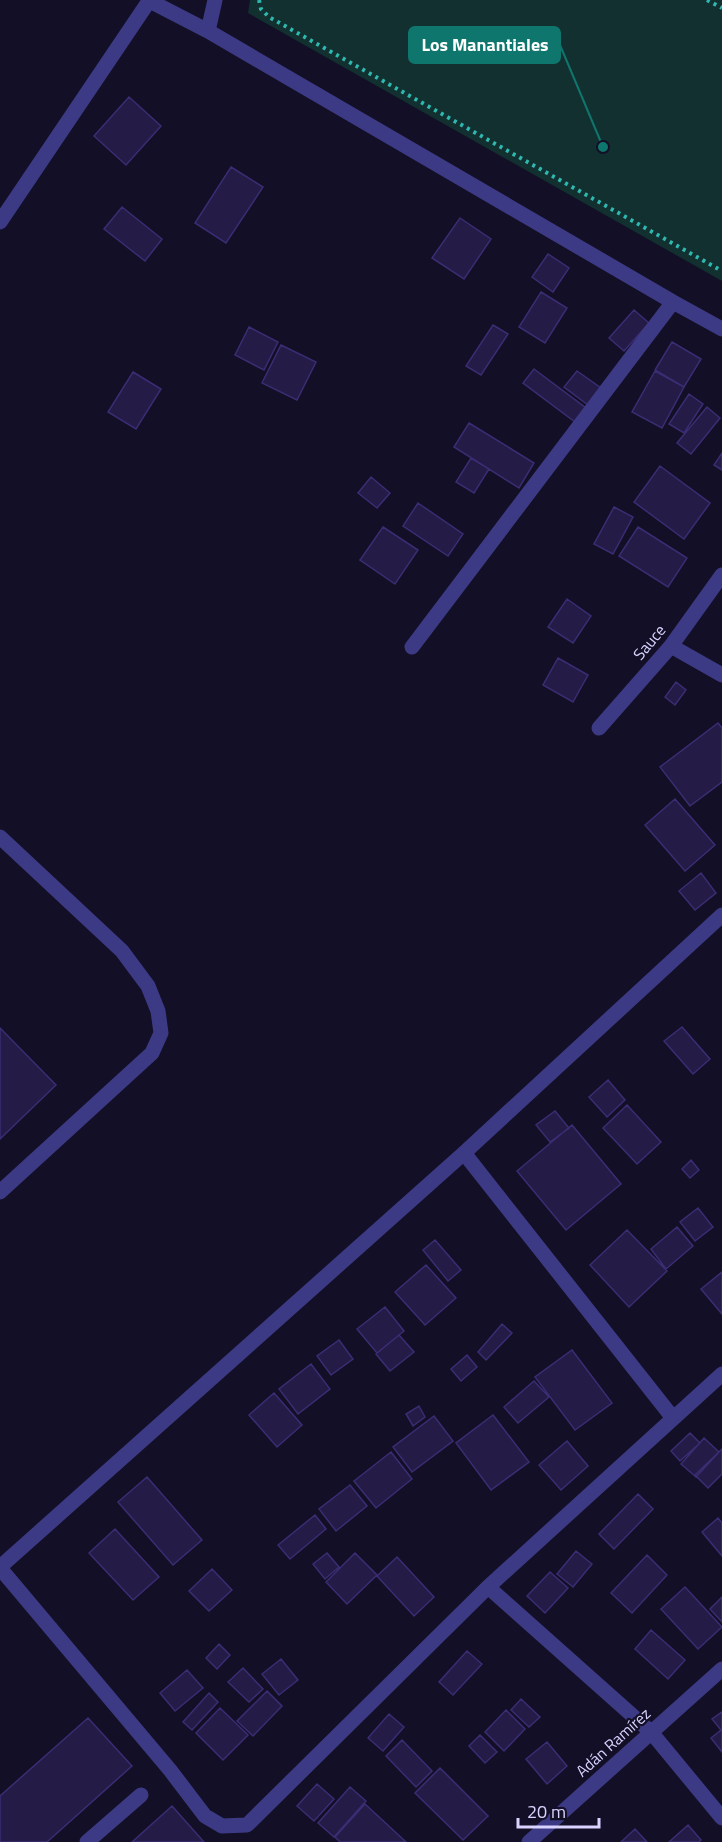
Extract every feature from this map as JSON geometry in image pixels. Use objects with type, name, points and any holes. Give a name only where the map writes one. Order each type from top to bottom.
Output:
[{"type":"street","points":[[0,222],[148,0],[208,31],[722,329]]},
{"type":"street","points":[[208,31],[215,0]]},
{"type":"street","points":[[412,647],[673,302]]},
{"type":"street","name":"Sauce","points":[[599,728],[670,646],[722,575]]},
{"type":"street","points":[[670,646],[722,675]]},
{"type":"street","points":[[0,837],[122,951],[148,986],[158,1011],[161,1033],[152,1053],[0,1192]]},
{"type":"street","points":[[722,915],[464,1153],[0,1567],[170,1770],[205,1816],[222,1826],[247,1825],[488,1587],[722,1374]]},
{"type":"street","points":[[464,1153],[673,1418]]},
{"type":"street","points":[[488,1587],[651,1732],[722,1818]]},
{"type":"street","name":"Adán Ramírez","points":[[529,1842],[722,1669]]},
{"type":"street","points":[[87,1842],[141,1795]]},
{"type":"path","points":[[259,0],[261,9],[269,17],[722,271]]},
{"type":"path","points":[[707,0],[722,8]]},
{"type":"green space","points":[[250,0],[722,0],[722,281],[248,13]]},
{"type":"building","points":[[129,97],[161,126],[126,165],[94,136]]},
{"type":"building","points":[[231,167],[263,187],[226,243],[195,223]]},
{"type":"building","points":[[122,207],[162,239],[145,261],[104,229]]},
{"type":"building","points":[[460,218],[491,239],[464,279],[432,258]]},
{"type":"building","points":[[548,254],[569,268],[553,292],[532,277]]},
{"type":"building","points":[[541,292],[567,308],[545,343],[519,327]]},
{"type":"building","points":[[634,310],[649,323],[624,351],[609,338]]},
{"type":"building","points":[[493,325],[508,334],[481,375],[466,366]]},
{"type":"building","points":[[249,327],[278,342],[264,370],[235,355]]},
{"type":"building","points":[[672,342],[701,359],[684,387],[655,370]]},
{"type":"building","points":[[281,345],[316,362],[297,400],[262,383]]},
{"type":"building","points":[[534,369],[586,408],[575,422],[523,383]]},
{"type":"building","points":[[577,371],[601,388],[588,405],[564,387]]},
{"type":"building","points":[[655,371],[684,387],[662,428],[632,412]]},
{"type":"building","points":[[133,372],[161,389],[136,429],[108,412]]},
{"type":"building","points":[[689,394],[703,404],[684,433],[669,424]]},
{"type":"building","points":[[707,407],[720,418],[691,454],[677,443]]},
{"type":"building","points":[[469,423],[534,463],[519,488],[454,447]]},
{"type":"building","points":[[722,453],[722,470],[714,465]]},
{"type":"building","points":[[471,458],[489,469],[474,493],[456,482]]},
{"type":"building","points":[[660,466],[710,503],[684,539],[634,502]]},
{"type":"building","points":[[371,477],[390,493],[377,508],[358,493]]},
{"type":"building","points":[[418,503],[463,534],[448,556],[403,526]]},
{"type":"building","points":[[614,507],[633,517],[613,554],[594,544]]},
{"type":"building","points":[[383,527],[418,550],[395,584],[360,560]]},
{"type":"building","points":[[638,527],[687,558],[668,587],[619,556]]},
{"type":"building","points":[[567,599],[591,616],[573,643],[548,627]]},
{"type":"building","points":[[558,658],[588,675],[573,702],[543,685]]},
{"type":"building","points":[[676,682],[686,690],[675,705],[665,697]]},
{"type":"building","points":[[718,723],[722,728],[722,782],[690,806],[660,767]]},
{"type":"building","points":[[675,799],[715,845],[685,871],[645,825]]},
{"type":"building","points":[[701,873],[716,893],[695,910],[679,891]]},
{"type":"building","points":[[682,1027],[710,1059],[693,1074],[664,1041]]},
{"type":"building","points":[[0,1028],[56,1085],[0,1139]]},
{"type":"building","points":[[608,1080],[625,1100],[607,1117],[589,1097]]},
{"type":"building","points":[[627,1105],[661,1142],[637,1164],[603,1128]]},
{"type":"building","points":[[555,1111],[569,1128],[550,1142],[536,1125]]},
{"type":"building","points":[[572,1125],[621,1184],[566,1230],[517,1171]]},
{"type":"building","points":[[691,1160],[699,1170],[690,1178],[682,1169]]},
{"type":"building","points":[[698,1208],[713,1227],[695,1241],[680,1222]]},
{"type":"building","points":[[677,1227],[693,1246],[666,1269],[651,1249]]},
{"type":"building","points":[[627,1230],[667,1271],[629,1307],[590,1265]]},
{"type":"building","points":[[435,1240],[461,1270],[448,1281],[423,1250]]},
{"type":"building","points":[[426,1265],[456,1298],[425,1325],[395,1292]]},
{"type":"building","points":[[722,1272],[722,1314],[701,1289]]},
{"type":"building","points":[[385,1307],[404,1331],[377,1353],[357,1329]]},
{"type":"building","points":[[502,1324],[512,1333],[486,1360],[478,1352]]},
{"type":"building","points":[[399,1335],[414,1352],[390,1371],[376,1354]]},
{"type":"building","points":[[339,1340],[353,1359],[331,1375],[317,1356]]},
{"type":"building","points":[[572,1350],[612,1403],[575,1430],[535,1377]]},
{"type":"building","points":[[467,1355],[477,1367],[461,1381],[451,1369]]},
{"type":"building","points":[[311,1364],[330,1389],[298,1414],[279,1389]]},
{"type":"building","points":[[534,1381],[549,1397],[518,1423],[504,1407]]},
{"type":"building","points":[[274,1393],[302,1425],[277,1447],[249,1415]]},
{"type":"building","points":[[419,1406],[425,1417],[413,1426],[406,1414]]},
{"type":"building","points":[[493,1415],[529,1462],[491,1490],[456,1443]]},
{"type":"building","points":[[434,1416],[453,1441],[412,1472],[393,1447]]},
{"type":"building","points":[[690,1433],[700,1443],[680,1461],[671,1451]]},
{"type":"building","points":[[704,1438],[719,1452],[696,1477],[681,1464]]},
{"type":"building","points":[[567,1441],[588,1466],[561,1490],[539,1465]]},
{"type":"building","points":[[722,1449],[722,1474],[708,1488],[695,1475]]},
{"type":"building","points":[[391,1452],[412,1479],[376,1508],[354,1481]]},
{"type":"building","points":[[147,1477],[202,1540],[173,1565],[118,1502]]},
{"type":"building","points":[[350,1485],[367,1506],[336,1531],[319,1509]]},
{"type":"building","points":[[638,1494],[653,1509],[614,1549],[599,1534]]},
{"type":"building","points":[[315,1515],[326,1529],[290,1559],[278,1545]]},
{"type":"building","points":[[718,1518],[722,1523],[722,1556],[702,1532]]},
{"type":"building","points":[[115,1529],[159,1577],[133,1600],[89,1553]]},
{"type":"building","points":[[576,1551],[592,1564],[573,1587],[557,1574]]},
{"type":"building","points":[[327,1553],[339,1567],[325,1579],[313,1564]]},
{"type":"building","points":[[355,1553],[377,1575],[347,1604],[326,1582]]},
{"type":"building","points":[[647,1555],[667,1575],[632,1613],[611,1593]]},
{"type":"building","points":[[397,1557],[434,1597],[414,1616],[377,1576]]},
{"type":"building","points":[[212,1569],[232,1590],[209,1611],[189,1591]]},
{"type":"building","points":[[550,1572],[568,1588],[545,1613],[527,1596]]},
{"type":"building","points":[[685,1587],[722,1627],[698,1649],[661,1609]]},
{"type":"building","points":[[722,1597],[722,1622],[710,1609]]},
{"type":"building","points":[[651,1630],[685,1660],[668,1679],[635,1649]]},
{"type":"building","points":[[219,1644],[230,1655],[217,1669],[206,1658]]},
{"type":"building","points":[[467,1651],[482,1664],[453,1695],[439,1682]]},
{"type":"building","points":[[281,1659],[298,1680],[279,1695],[262,1674]]},
{"type":"building","points":[[243,1668],[263,1689],[249,1702],[228,1682]]},
{"type":"building","points":[[187,1670],[203,1688],[175,1711],[160,1693]]},
{"type":"building","points":[[267,1691],[282,1706],[253,1736],[237,1721]]},
{"type":"building","points":[[209,1693],[218,1702],[192,1730],[183,1722]]},
{"type":"building","points":[[521,1699],[540,1717],[529,1727],[511,1710]]},
{"type":"building","points":[[220,1708],[248,1735],[223,1760],[196,1733]]},
{"type":"building","points":[[506,1710],[525,1729],[504,1751],[485,1732]]},
{"type":"building","points":[[722,1712],[722,1752],[711,1738],[721,1730],[712,1719]]},
{"type":"building","points":[[389,1714],[404,1727],[383,1751],[368,1738]]},
{"type":"building","points":[[88,1718],[132,1766],[47,1842],[0,1842],[0,1796]]},
{"type":"building","points":[[480,1735],[497,1752],[485,1763],[469,1746]]},
{"type":"building","points":[[402,1740],[432,1771],[416,1787],[386,1756]]},
{"type":"building","points":[[547,1742],[567,1766],[547,1784],[526,1759]]},
{"type":"building","points":[[440,1768],[488,1816],[463,1840],[415,1793]]},
{"type":"building","points":[[317,1784],[334,1799],[314,1821],[297,1806]]},
{"type":"building","points":[[350,1787],[366,1801],[334,1837],[318,1823]]},
{"type":"building","points":[[365,1804],[406,1842],[340,1842],[335,1837]]},
{"type":"building","points":[[172,1806],[204,1842],[132,1842]]},
{"type":"building","points":[[688,1825],[701,1840],[699,1842],[669,1842]]},
{"type":"building","points":[[635,1829],[647,1842],[621,1842]]},
{"type":"place","name":"Los Manantiales","points":[[603,147]]}]
